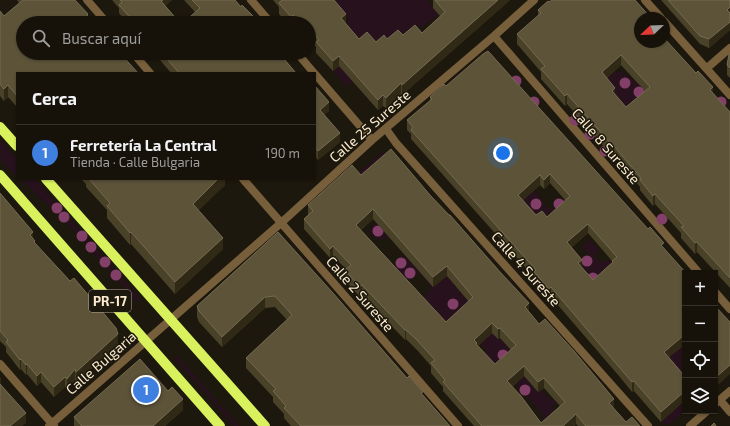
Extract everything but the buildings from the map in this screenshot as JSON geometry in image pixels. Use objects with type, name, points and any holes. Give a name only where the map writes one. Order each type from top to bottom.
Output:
[{"type":"main road","points":[[0,127],[16,145]]},
{"type":"main road","name":"PR-17","points":[[0,175],[220,426]]},
{"type":"main road","name":"PR-17","points":[[47,180],[265,426]]},
{"type":"street","points":[[87,0],[101,16]]},
{"type":"street","points":[[251,0],[265,16]]},
{"type":"street","name":"Calle 25 Sureste","points":[[170,319],[281,223],[372,140],[534,0]]},
{"type":"street","points":[[645,0],[656,12]]},
{"type":"street","points":[[670,28],[730,95]]},
{"type":"street","name":"Calle 8 Sureste","points":[[494,36],[696,270]]},
{"type":"street","points":[[707,68],[730,48]]},
{"type":"street","points":[[139,60],[149,72]]},
{"type":"street","points":[[303,60],[314,72]]},
{"type":"street","points":[[316,74],[372,140]]},
{"type":"street","name":"Calle 4 Sureste","points":[[386,129],[402,149],[648,426]]},
{"type":"street","name":"Calle 2 Sureste","points":[[244,180],[458,426]]},
{"type":"street","points":[[718,295],[730,309]]},
{"type":"street","name":"Calle Bulgaria","points":[[52,425],[170,319]]},
{"type":"street","points":[[0,364],[52,425]]},
{"type":"street","points":[[718,401],[730,391]]},
{"type":"street","points":[[718,403],[730,412]]},
{"type":"street","points":[[690,426],[704,414]]},
{"type":"shaded area","points":[[334,0],[428,0],[439,15],[422,27],[416,24],[411,28],[413,31],[350,78],[353,81],[346,86],[333,71],[352,55],[345,23],[349,20],[332,2]]},
{"type":"shaded area","points":[[585,40],[614,73],[621,71],[646,89],[644,91],[649,97],[652,134],[564,58]]},
{"type":"shaded area","points":[[0,140],[16,158],[16,176],[0,159]]},
{"type":"shaded area","points":[[382,153],[386,153],[360,176],[356,174]]},
{"type":"shaded area","points":[[21,180],[36,180],[141,300],[137,302],[67,223]]},
{"type":"shaded area","points":[[522,181],[533,187],[542,199],[542,202],[549,209],[555,207],[564,199],[593,231],[576,243],[551,212],[536,225],[523,209]]},
{"type":"shaded area","points":[[377,222],[389,238],[379,240],[370,234],[372,226]]},
{"type":"shaded area","points":[[590,240],[600,251],[594,255],[601,262],[608,260],[613,262],[615,260],[600,297],[583,267],[583,260],[589,254],[582,247]]},
{"type":"shaded area","points":[[404,255],[416,268],[429,257],[442,281],[447,276],[470,303],[460,348],[423,297],[432,288],[418,272],[408,282],[393,266]]},
{"type":"shaded area","points":[[485,325],[516,355],[504,366],[467,369],[487,351],[480,344],[486,338]]},
{"type":"shaded area","points":[[654,330],[682,344],[682,379]]},
{"type":"shaded area","points":[[177,355],[239,426],[234,426],[174,358]]},
{"type":"shaded area","points":[[529,371],[526,378],[538,392],[541,390],[551,400],[554,399],[557,402],[552,407],[554,410],[546,417],[553,426],[535,426],[541,425],[544,422],[541,419],[544,416],[515,383]]},
{"type":"shaded area","points":[[682,403],[682,414],[671,423],[663,425],[661,422]]},
{"type":"place","name":"Ferretería La Central","points":[[146,390]]}]
